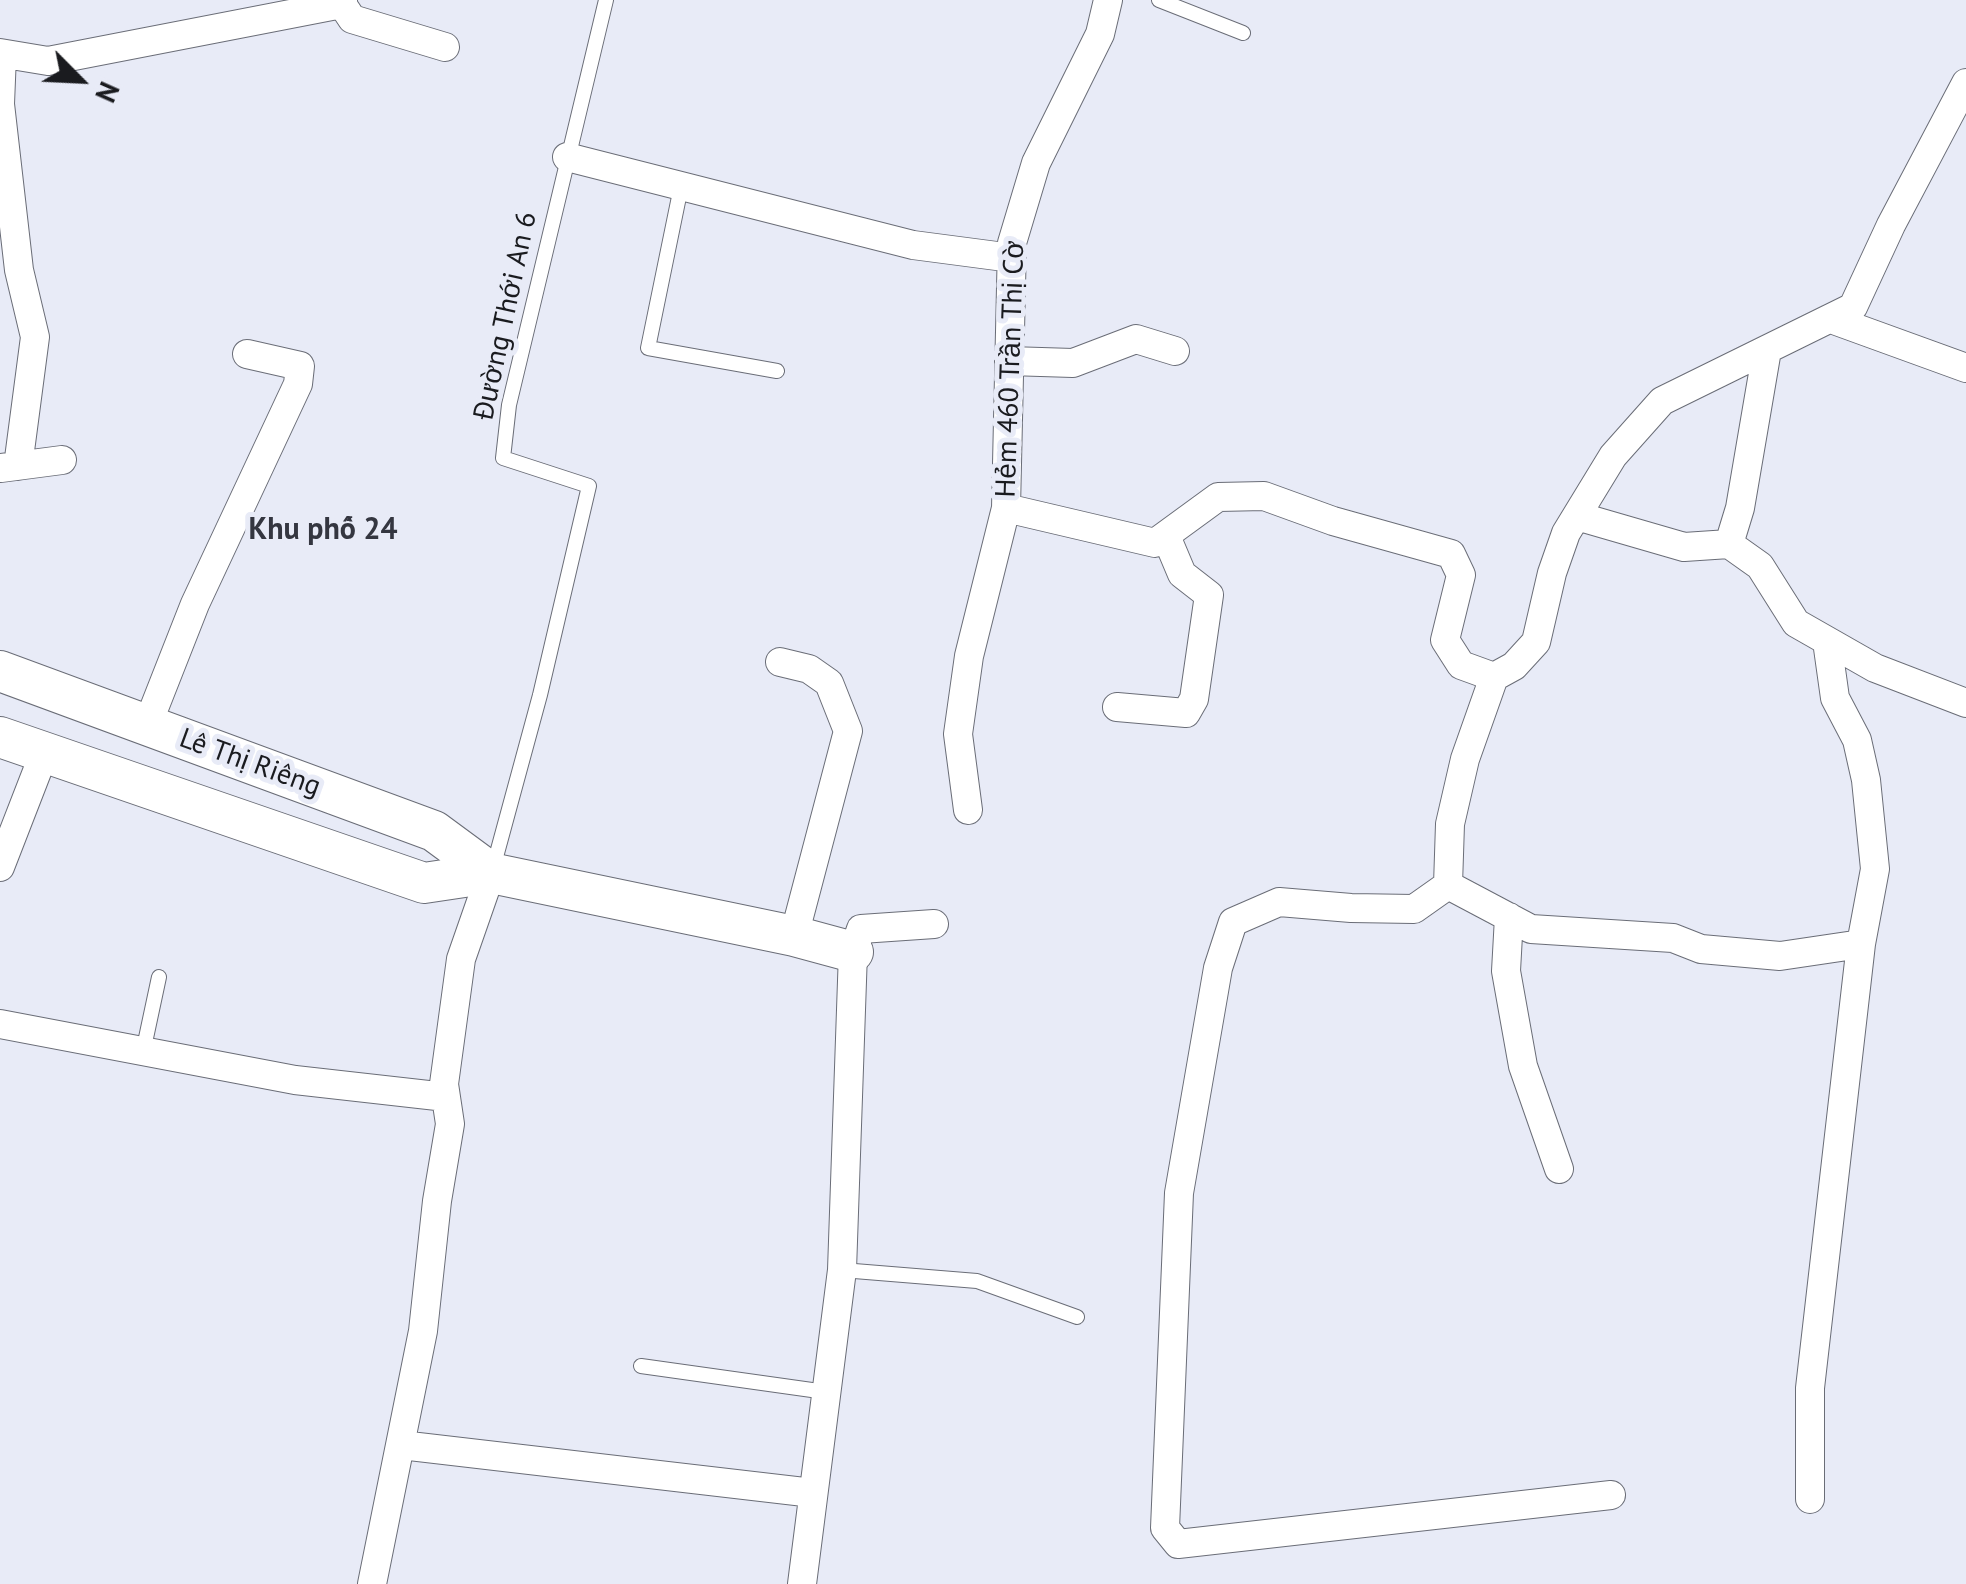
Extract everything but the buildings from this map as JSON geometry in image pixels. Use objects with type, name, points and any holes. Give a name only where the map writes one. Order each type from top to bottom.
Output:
[{"type":"street","name":"Hẻm 460 Trần Thị Cờ","points":[[968,810],[958,734],[969,656],[1006,508],[1012,244],[1036,163],[1100,34],[1108,0]]},
{"type":"street","points":[[62,460],[9,467],[36,337],[18,270],[0,104],[1,54],[48,61],[342,2],[352,19],[446,47]]},
{"type":"street","points":[[1448,885],[1450,824],[1466,759],[1494,677],[1514,666],[1536,642],[1552,573],[1566,534],[1613,456],[1662,401],[1852,307],[1966,83]]},
{"type":"street","points":[[567,158],[913,245],[1012,258]]},
{"type":"street","points":[[1831,319],[1966,368]]},
{"type":"street","points":[[1009,361],[1073,363],[1136,339],[1175,351]]},
{"type":"street","points":[[1729,544],[1755,434],[1767,350]]},
{"type":"street","points":[[147,726],[194,604],[298,384],[300,366],[247,354]]},
{"type":"street","points":[[1006,508],[1156,544],[1218,497],[1264,496],[1333,521],[1451,554],[1461,575],[1445,640],[1460,666],[1494,677]]},
{"type":"street","points":[[1577,516],[1684,546],[1729,544],[1760,566],[1796,622],[1875,668],[1966,702]]},
{"type":"street","points":[[1117,706],[1186,712],[1194,699],[1209,594],[1182,574],[1166,536]]},
{"type":"street","points":[[1810,1499],[1810,1388],[1861,944],[1875,869],[1858,740],[1835,698],[1827,641]]},
{"type":"street","points":[[780,662],[809,670],[829,683],[848,731],[794,936]]},
{"type":"street","name":"Lê Thị Riêng","points":[[0,672],[434,831],[491,873]]},
{"type":"street","name":"Lê Thị Riêng","points":[[0,737],[424,883],[491,873],[794,936],[853,952]]},
{"type":"street","points":[[0,867],[45,751]]},
{"type":"street","points":[[372,1584],[423,1331],[450,1124],[444,1084],[461,959],[491,873]]},
{"type":"street","points":[[1448,885],[1531,929],[1673,938],[1700,949],[1780,956],[1861,944]]},
{"type":"street","points":[[1448,885],[1414,909],[1278,902],[1233,922],[1218,968],[1179,1193],[1165,1528],[1178,1544],[1611,1495]]},
{"type":"street","points":[[1509,917],[1506,970],[1523,1066],[1559,1169]]},
{"type":"street","points":[[802,1584],[842,1270],[853,952],[862,929],[934,924]]},
{"type":"street","points":[[0,1024],[295,1080],[446,1097]]},
{"type":"street","points":[[401,1445],[813,1492]]},
{"type":"lane","name":"Đường Thới An 6","points":[[491,873],[540,696],[589,486],[503,458],[509,405],[606,0]]},
{"type":"lane","points":[[1159,0],[1243,33]]},
{"type":"lane","points":[[681,187],[648,348],[777,371]]},
{"type":"lane","points":[[143,1052],[159,976]]},
{"type":"lane","points":[[842,1270],[977,1281],[1077,1316]]},
{"type":"lane","points":[[641,1366],[826,1392]]},
{"type":"district","name":"Khu phố 24","points":[[323,530]]}]
